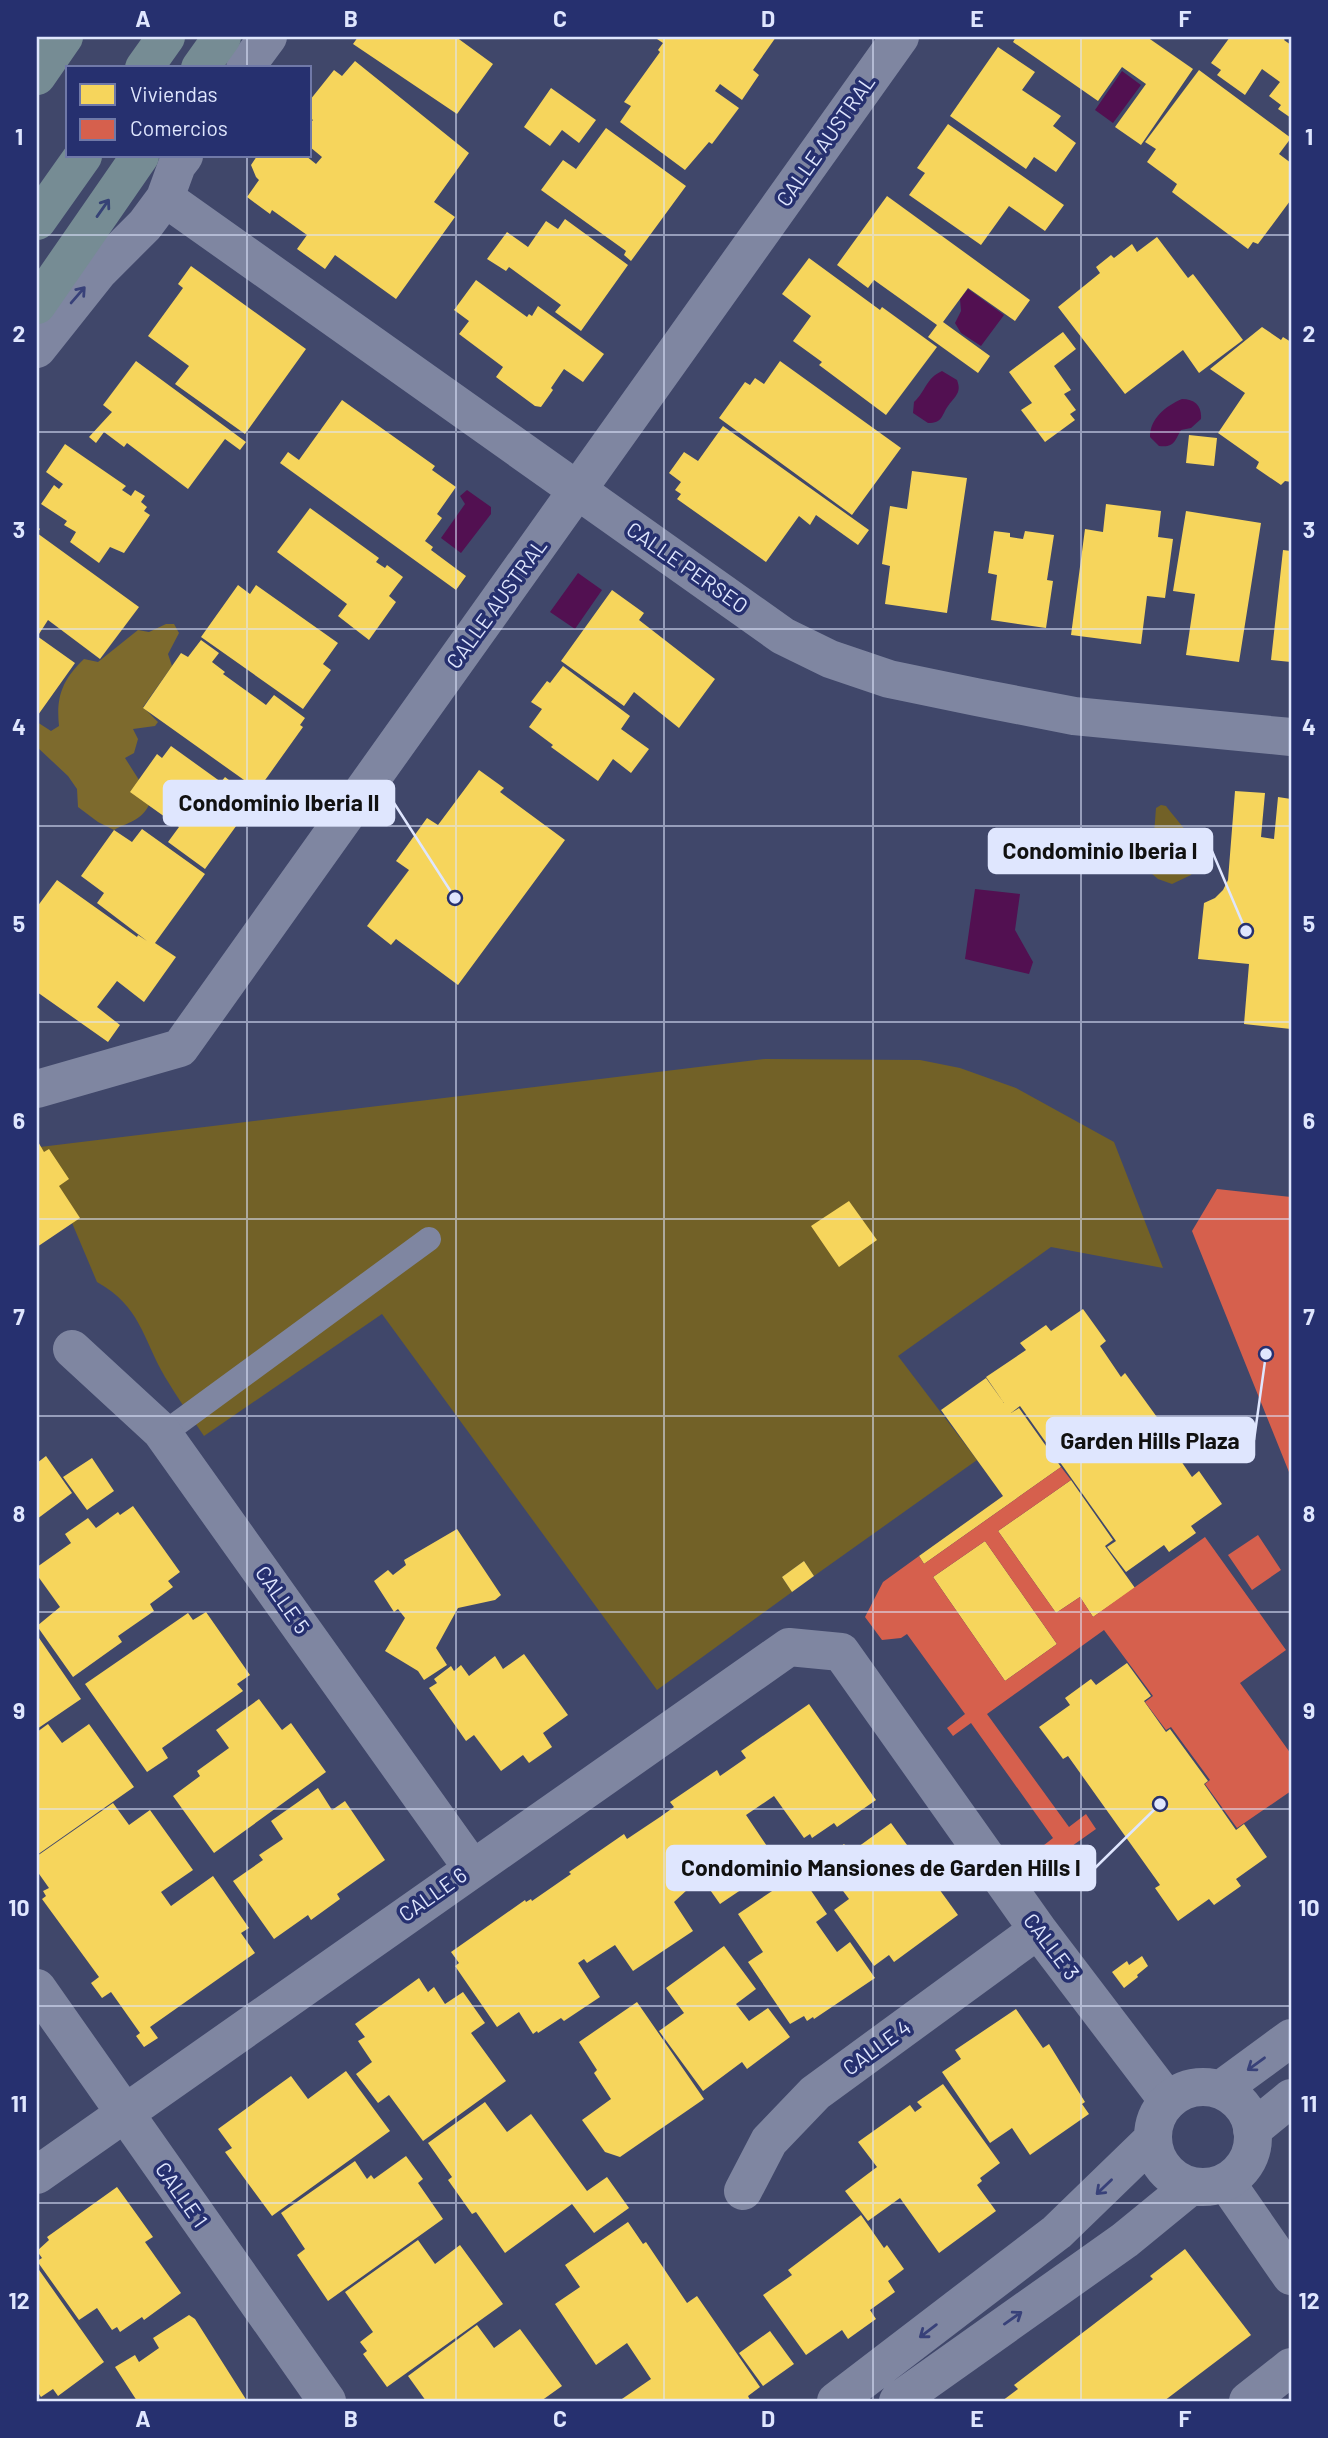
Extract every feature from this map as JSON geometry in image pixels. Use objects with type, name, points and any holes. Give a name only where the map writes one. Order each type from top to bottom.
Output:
[{"type":"highway","points":[[37,76],[64,37]]},
{"type":"highway","points":[[145,66],[166,37]]},
{"type":"highway","points":[[201,66],[222,37]]},
{"type":"highway","points":[[37,221],[82,158]]},
{"type":"highway","points":[[37,305],[138,158]]},
{"type":"street","points":[[247,66],[268,37]]},
{"type":"street","name":"CALLE AUSTRAL","points":[[37,1089],[180,1048],[900,37]]},
{"type":"street","points":[[37,349],[70,304],[145,225],[165,198],[177,165],[182,158]]},
{"type":"street","name":"CALLE PERSEO","points":[[165,198],[783,636],[842,663],[889,679],[1074,716],[1291,737]]},
{"type":"street","name":"CALLE 5","points":[[72,1349],[163,1434],[472,1868]]},
{"type":"street","name":"CALLE 6","points":[[37,2175],[789,1647],[841,1652]]},
{"type":"street","name":"CALLE 3","points":[[841,1652],[1038,1930],[1168,2101]]},
{"type":"street","name":"CALLE 4","points":[[743,2191],[769,2141],[815,2094],[1038,1930]]},
{"type":"street","name":"CALLE 1","points":[[37,1988],[327,2401]]},
{"type":"street","points":[[1220,2090],[1291,2038]]},
{"type":"street","points":[[898,2401],[1208,2184],[1238,2173],[1247,2161],[1252,2146],[1249,2117],[1232,2096],[1220,2090],[1187,2090],[1168,2101],[1160,2112],[1154,2125],[1156,2154],[1164,2168],[1176,2179],[1208,2184],[1291,2276]]},
{"type":"street","points":[[1252,2130],[1291,2098]]},
{"type":"street","points":[[836,2401],[1057,2232],[1153,2139]]},
{"type":"street","points":[[1248,2401],[1291,2367]]},
{"type":"lane","points":[[163,1434],[429,1239]]},
{"type":"shaded area","points":[[1122,71],[1141,85],[1113,123],[1095,110]]},
{"type":"shaded area","points":[[968,289],[1004,315],[981,346],[961,333],[955,323],[961,311],[960,299]]},
{"type":"shaded area","points":[[942,371],[957,380],[958,391],[941,418],[928,423],[913,413],[914,402],[933,377]]},
{"type":"shaded area","points":[[1182,399],[1197,404],[1201,419],[1191,428],[1181,430],[1171,444],[1159,446],[1150,437],[1153,424],[1165,409]]},
{"type":"shaded area","points":[[467,490],[491,507],[491,514],[461,553],[441,538],[465,504],[460,496]]},
{"type":"shaded area","points":[[578,573],[602,590],[575,629],[550,612]]},
{"type":"shaded area","points":[[166,624],[174,624],[179,633],[168,654],[172,666],[143,707],[158,722],[155,726],[133,729],[138,739],[134,753],[125,758],[139,780],[149,805],[138,818],[114,830],[78,807],[77,789],[68,776],[37,747],[37,722],[51,731],[59,726],[62,690],[70,674],[84,659],[98,662],[138,630],[149,632]]},
{"type":"shaded area","points":[[1166,806],[1195,847],[1195,866],[1191,875],[1172,884],[1151,873],[1156,808]]},
{"type":"shaded area","points":[[975,889],[1020,894],[1015,930],[1033,962],[1029,974],[965,959]]},
{"type":"shaded area","points":[[765,1059],[920,1060],[960,1068],[1016,1088],[1114,1142],[1163,1268],[1051,1247],[898,1356],[977,1460],[814,1576],[804,1561],[782,1577],[792,1592],[657,1690],[382,1314],[204,1436],[165,1377],[132,1312],[112,1292],[97,1282],[40,1147]]},
{"type":"building: Viviendas","points":[[358,37],[456,37],[493,64],[457,114],[353,44]]},
{"type":"building: Viviendas","points":[[654,37],[776,37],[753,70],[759,75],[742,100],[720,84],[715,91],[739,108],[712,144],[709,142],[685,170],[620,122],[631,106],[624,102],[660,52],[658,50],[663,43]]},
{"type":"building: Viviendas","points":[[1016,37],[1147,37],[1193,69],[1141,145],[1115,127],[1146,84],[1122,67],[1098,101],[1013,42]]},
{"type":"building: Viviendas","points":[[1230,37],[1286,37],[1284,40],[1291,45],[1291,118],[1278,109],[1281,105],[1269,96],[1280,82],[1262,69],[1245,95],[1217,75],[1221,70],[1211,63]]},
{"type":"building: Viviendas","points":[[998,47],[1035,72],[1022,90],[1061,116],[1053,126],[1076,143],[1056,172],[1034,157],[1026,169],[950,116]]},
{"type":"building: Viviendas","points":[[355,61],[469,153],[434,202],[455,217],[396,299],[335,255],[325,269],[297,249],[307,235],[272,210],[270,214],[247,197],[259,180],[251,165],[256,158],[308,158],[316,164],[322,157],[312,149],[312,98],[334,70],[342,76]]},
{"type":"building: Viviendas","points":[[1199,70],[1291,138],[1279,154],[1291,163],[1291,203],[1290,201],[1258,244],[1253,242],[1248,249],[1172,192],[1177,184],[1147,162],[1156,149],[1145,142]]},
{"type":"building: Viviendas","points":[[551,88],[596,120],[579,143],[562,130],[550,146],[524,127]]},
{"type":"building: Viviendas","points":[[948,124],[1064,205],[1045,231],[1009,206],[981,245],[909,195],[925,173],[917,168]]},
{"type":"building: Viviendas","points":[[606,128],[686,186],[631,261],[624,255],[626,251],[541,190],[563,160],[576,169]]},
{"type":"building: Viviendas","points":[[887,196],[1030,300],[1015,321],[968,288],[943,322],[990,356],[978,373],[928,337],[937,325],[874,280],[868,288],[837,265]]},
{"type":"building: Viviendas","points":[[565,219],[628,265],[581,331],[555,312],[561,305],[509,267],[506,271],[487,259],[507,232],[528,247],[546,221],[558,229]]},
{"type":"building: Viviendas","points":[[1157,237],[1188,278],[1193,274],[1243,340],[1199,373],[1183,350],[1125,394],[1058,307],[1100,273],[1096,267],[1111,255],[1114,258],[1132,244],[1137,252]]},
{"type":"building: Viviendas","points":[[809,258],[880,310],[882,307],[937,347],[886,415],[819,365],[822,362],[793,341],[811,316],[782,294]]},
{"type":"building: Viviendas","points":[[191,266],[306,349],[245,434],[175,384],[189,366],[148,336],[183,288],[178,284]]},
{"type":"building: Viviendas","points":[[476,280],[527,317],[529,314],[532,316],[538,306],[604,354],[583,382],[564,369],[541,407],[535,406],[496,377],[503,367],[459,334],[469,321],[454,310]]},
{"type":"building: Viviendas","points":[[1262,327],[1281,340],[1283,337],[1291,342],[1291,482],[1285,481],[1281,485],[1256,468],[1259,462],[1218,433],[1245,393],[1210,369]]},
{"type":"building: Viviendas","points":[[1063,332],[1076,349],[1054,366],[1071,390],[1064,394],[1076,410],[1070,414],[1075,420],[1045,442],[1021,410],[1032,403],[1009,372]]},
{"type":"building: Viviendas","points":[[136,361],[246,442],[240,450],[225,439],[188,489],[127,443],[124,447],[104,432],[96,443],[89,437],[112,412],[103,405]]},
{"type":"building: Viviendas","points":[[780,361],[901,448],[852,515],[719,418],[745,382],[750,385],[755,378],[764,384]]},
{"type":"building: Viviendas","points":[[342,400],[435,466],[432,470],[456,487],[437,514],[442,518],[425,541],[433,547],[431,550],[466,576],[456,590],[280,463],[288,452],[299,460]]},
{"type":"building: Viviendas","points":[[723,426],[869,530],[858,545],[816,515],[810,525],[799,516],[766,562],[677,499],[681,494],[675,490],[681,482],[669,473],[684,452],[698,461]]},
{"type":"building: Viviendas","points":[[1189,435],[1217,438],[1214,466],[1186,463]]},
{"type":"building: Viviendas","points":[[65,444],[126,486],[122,490],[131,496],[135,490],[145,496],[141,502],[147,507],[144,511],[150,515],[124,553],[110,547],[99,563],[70,542],[76,532],[64,525],[67,521],[41,504],[54,485],[59,489],[63,484],[46,472]]},
{"type":"building: Viviendas","points":[[912,471],[967,478],[947,613],[885,604],[890,566],[882,564],[890,506],[907,509]]},
{"type":"building: Viviendas","points":[[1106,504],[1161,511],[1158,537],[1173,539],[1165,598],[1147,596],[1141,644],[1071,635],[1085,529],[1103,532]]},
{"type":"building: Viviendas","points":[[310,508],[379,558],[376,562],[385,568],[387,565],[403,577],[389,596],[396,602],[369,640],[338,616],[347,604],[277,552]]},
{"type":"building: Viviendas","points":[[1186,511],[1261,523],[1239,662],[1186,655],[1195,594],[1173,591]]},
{"type":"building: Viviendas","points":[[994,531],[1010,533],[1010,537],[1023,539],[1025,531],[1054,535],[1047,580],[1053,581],[1046,628],[991,620],[997,575],[988,573]]},
{"type":"building: Viviendas","points":[[37,533],[139,607],[100,659],[48,620],[39,634],[37,632]]},
{"type":"building: Viviendas","points":[[1283,550],[1291,551],[1291,662],[1271,660]]},
{"type":"building: Viviendas","points":[[238,585],[250,594],[256,585],[338,643],[323,664],[331,670],[303,709],[201,637]]},
{"type":"building: Viviendas","points":[[612,590],[644,613],[639,620],[715,679],[679,728],[634,692],[624,706],[561,661]]},
{"type":"building: Viviendas","points":[[37,636],[75,663],[38,715],[37,713]]},
{"type":"building: Viviendas","points":[[201,640],[219,653],[212,662],[225,672],[223,674],[266,705],[274,695],[305,718],[300,725],[303,727],[258,790],[143,708],[181,653],[188,657]]},
{"type":"building: Viviendas","points":[[563,666],[630,716],[621,729],[649,749],[631,773],[613,759],[598,781],[551,747],[553,745],[529,727],[542,709],[531,702]]},
{"type":"building: Viviendas","points":[[171,746],[221,782],[225,777],[255,800],[205,869],[168,842],[179,827],[130,792],[157,754],[162,758]]},
{"type":"building: Viviendas","points":[[479,770],[504,788],[500,792],[565,840],[458,985],[396,939],[391,945],[367,926],[409,870],[396,861],[427,818],[438,825]]},
{"type":"building: Viviendas","points":[[1235,791],[1265,793],[1261,837],[1274,839],[1278,797],[1291,799],[1291,1029],[1244,1024],[1249,964],[1198,959],[1204,903],[1215,898],[1228,880]]},
{"type":"building: Viviendas","points":[[142,829],[205,874],[155,943],[176,957],[144,1002],[117,981],[97,1007],[120,1025],[108,1042],[37,992],[37,907],[57,880],[137,937],[138,935],[147,941],[97,903],[104,893],[81,876],[114,830],[132,842]]},
{"type":"building: Viviendas","points":[[37,1140],[44,1152],[49,1149],[69,1179],[59,1186],[80,1218],[37,1247]]},
{"type":"building: Viviendas","points":[[849,1201],[877,1240],[839,1267],[811,1226]]},
{"type":"building: Viviendas","points":[[1083,1309],[1106,1341],[1100,1346],[1121,1377],[1125,1373],[1175,1442],[1170,1445],[1192,1477],[1199,1471],[1222,1504],[1191,1526],[1196,1533],[1169,1552],[1164,1545],[1126,1572],[1107,1547],[1116,1541],[1020,1406],[1011,1413],[1019,1408],[1061,1467],[924,1564],[919,1556],[1003,1496],[941,1410],[986,1378],[1004,1403],[986,1377],[1026,1350],[1020,1343],[1046,1325],[1051,1331]]},
{"type":"building: Viviendas","points":[[46,1456],[72,1493],[37,1519],[37,1463]]},
{"type":"building: Viviendas","points":[[92,1458],[114,1491],[87,1510],[63,1477]]},
{"type":"building: Viviendas","points":[[1071,1480],[1113,1540],[1105,1546],[1135,1588],[1093,1617],[1080,1597],[1056,1613],[998,1531]]},
{"type":"building: Viviendas","points":[[133,1506],[180,1572],[168,1581],[173,1587],[150,1604],[154,1611],[118,1636],[122,1642],[73,1677],[37,1626],[60,1607],[37,1575],[37,1567],[71,1543],[65,1534],[88,1518],[96,1528],[118,1512],[120,1515]]},
{"type":"building: Viviendas","points":[[457,1529],[501,1595],[495,1600],[458,1608],[436,1648],[447,1665],[424,1680],[418,1671],[385,1651],[405,1618],[398,1609],[394,1612],[374,1581],[388,1570],[393,1575],[406,1565],[404,1560]]},
{"type":"building: Viviendas","points":[[985,1541],[1057,1644],[1005,1681],[933,1577]]},
{"type":"building: Viviendas","points":[[804,1561],[814,1576],[792,1592],[782,1577]]},
{"type":"building: Viviendas","points":[[206,1612],[250,1675],[237,1684],[243,1691],[162,1748],[168,1758],[147,1772],[85,1684],[188,1613],[193,1620]]},
{"type":"building: Viviendas","points":[[39,1638],[81,1699],[37,1729],[37,1640]]},
{"type":"building: Viviendas","points":[[524,1654],[568,1715],[543,1733],[552,1747],[529,1763],[523,1755],[501,1771],[474,1735],[466,1741],[429,1688],[437,1683],[434,1679],[451,1666],[454,1671],[461,1665],[469,1676],[495,1656],[503,1669]]},
{"type":"building: Viviendas","points":[[1127,1663],[1151,1696],[1144,1701],[1166,1732],[1170,1729],[1208,1781],[1204,1784],[1236,1830],[1244,1824],[1267,1857],[1236,1879],[1241,1886],[1214,1905],[1209,1899],[1178,1921],[1155,1888],[1160,1885],[1068,1756],[1063,1759],[1039,1727],[1070,1705],[1065,1698],[1091,1679],[1096,1685]]},
{"type":"building: Viviendas","points":[[259,1699],[282,1730],[291,1723],[326,1772],[214,1853],[173,1796],[200,1776],[197,1771],[229,1748],[216,1730]]},
{"type":"building: Viviendas","points":[[809,1704],[876,1800],[837,1827],[834,1823],[812,1838],[810,1834],[804,1838],[774,1796],[746,1815],[779,1864],[720,1904],[701,1877],[674,1902],[693,1931],[633,1971],[615,1945],[587,1963],[584,1959],[578,1963],[600,1997],[564,2021],[561,2018],[533,2034],[519,2012],[497,2027],[455,1966],[459,1963],[451,1952],[525,1900],[532,1901],[624,1834],[627,1839],[660,1817],[674,1807],[670,1802],[717,1770],[720,1776],[746,1758],[741,1751]]},
{"type":"building: Viviendas","points":[[48,1724],[62,1743],[89,1724],[134,1787],[37,1855],[37,1732]]},
{"type":"building: Viviendas","points":[[318,1788],[332,1810],[345,1801],[385,1860],[337,1894],[340,1899],[311,1920],[308,1915],[274,1939],[233,1881],[263,1860],[259,1855],[283,1839],[271,1821]]},
{"type":"building: Viviendas","points":[[113,1803],[129,1825],[150,1810],[193,1870],[161,1892],[171,1906],[213,1876],[249,1928],[241,1933],[255,1953],[150,2027],[158,2038],[144,2047],[136,2036],[140,2033],[111,1992],[102,1998],[91,1983],[99,1977],[42,1899],[46,1896],[43,1891],[49,1888],[37,1871],[37,1856]]},
{"type":"building: Viviendas","points":[[891,1823],[958,1915],[894,1962],[889,1955],[874,1966],[834,1910],[849,1899],[829,1872],[832,1870],[824,1859],[844,1844],[851,1852]]},
{"type":"building: Viviendas","points":[[799,1873],[827,1914],[816,1922],[837,1952],[850,1942],[875,1978],[814,2019],[813,2017],[807,2021],[804,2016],[790,2024],[748,1962],[763,1952],[738,1914]]},
{"type":"building: Viviendas","points":[[724,1946],[756,1989],[736,2004],[749,2021],[768,2008],[790,2037],[747,2069],[742,2062],[703,2091],[659,2031],[684,2013],[666,1988]]},
{"type":"building: Viviendas","points":[[1142,1956],[1148,1966],[1124,1988],[1112,1972],[1127,1961],[1129,1965]]},
{"type":"building: Viviendas","points":[[419,1978],[428,1992],[434,1987],[445,2004],[463,1992],[485,2023],[471,2033],[506,2081],[423,2141],[389,2095],[378,2103],[356,2074],[372,2062],[358,2041],[365,2037],[355,2024]]},
{"type":"building: Viviendas","points":[[637,2002],[704,2099],[620,2157],[605,2152],[582,2120],[611,2099],[579,2042]]},
{"type":"building: Viviendas","points":[[1016,2009],[1043,2048],[1049,2044],[1085,2102],[1082,2104],[1089,2114],[1030,2155],[1012,2128],[990,2143],[942,2072],[961,2059],[955,2050]]},
{"type":"building: Viviendas","points":[[346,2071],[390,2131],[272,2216],[225,2152],[232,2148],[218,2129],[291,2076],[308,2099]]},
{"type":"building: Viviendas","points":[[943,2084],[1000,2163],[980,2178],[982,2181],[977,2185],[996,2211],[939,2253],[900,2198],[868,2221],[845,2191],[877,2167],[858,2142],[910,2105],[915,2112],[922,2107],[917,2102]]},
{"type":"building: Viviendas","points":[[485,2102],[507,2132],[531,2114],[587,2191],[607,2177],[629,2208],[594,2233],[572,2204],[505,2253],[476,2212],[472,2214],[448,2180],[452,2177],[428,2143]]},
{"type":"building: Viviendas","points":[[406,2156],[423,2179],[418,2183],[443,2219],[328,2301],[297,2255],[305,2249],[281,2213],[355,2161],[367,2179],[371,2175],[374,2179]]},
{"type":"building: Viviendas","points":[[117,2187],[153,2237],[145,2242],[181,2293],[144,2320],[142,2317],[120,2332],[117,2327],[112,2330],[97,2308],[79,2320],[37,2261],[42,2258],[37,2251],[49,2240],[47,2237]]},
{"type":"building: Viviendas","points":[[861,2215],[884,2248],[887,2245],[904,2269],[888,2281],[895,2292],[870,2310],[876,2319],[848,2339],[842,2330],[806,2355],[763,2295],[792,2275],[788,2270]]},
{"type":"building: Viviendas","points":[[628,2222],[643,2244],[646,2242],[687,2303],[697,2296],[760,2387],[748,2396],[750,2400],[619,2401],[651,2379],[627,2343],[596,2365],[555,2304],[580,2287],[565,2265]]},
{"type":"building: Viviendas","points":[[418,2240],[435,2264],[460,2245],[503,2304],[387,2387],[363,2354],[367,2351],[360,2342],[373,2332],[345,2292]]},
{"type":"building: Viviendas","points":[[1185,2249],[1251,2335],[1164,2401],[1002,2401],[1018,2389],[1014,2385],[1153,2279],[1150,2276]]},
{"type":"building: Viviendas","points":[[37,2267],[104,2362],[58,2396],[53,2389],[41,2397],[37,2391]]},
{"type":"building: Viviendas","points":[[189,2315],[195,2319],[247,2401],[137,2401],[115,2367],[135,2355],[139,2362],[159,2348],[153,2338]]},
{"type":"building: Viviendas","points":[[477,2325],[494,2348],[520,2329],[562,2386],[541,2401],[426,2401],[408,2376]]},
{"type":"building: Viviendas","points":[[770,2331],[794,2364],[763,2386],[739,2353]]},
{"type":"building: Comercios","points":[[1217,1189],[1291,1197],[1291,1477],[1192,1231]]},
{"type":"building: Comercios","points":[[1061,1467],[1071,1480],[998,1531],[1056,1613],[1080,1597],[1093,1617],[1205,1537],[1286,1650],[1240,1683],[1291,1754],[1291,1791],[1237,1828],[1205,1784],[1210,1780],[1171,1727],[1166,1730],[1145,1702],[1153,1696],[1104,1630],[987,1714],[1069,1827],[1086,1814],[1096,1829],[1048,1863],[1039,1849],[1053,1838],[971,1723],[953,1736],[947,1728],[965,1714],[907,1634],[901,1638],[882,1640],[865,1617],[883,1582],[919,1556],[924,1564]],"holes":[[[985,1541],[1057,1644],[1005,1681],[933,1577]]]},
{"type":"building: Comercios","points":[[1258,1535],[1281,1570],[1252,1590],[1228,1555]]},
{"type":"place","name":"Condominio Iberia II","points":[[455,898]]},
{"type":"place","name":"Condominio Iberia I","points":[[1246,931]]},
{"type":"place","name":"Garden Hills Plaza","points":[[1266,1354]]},
{"type":"place","name":"Condominio Mansiones de Garden Hills I","points":[[1160,1804]]}]
